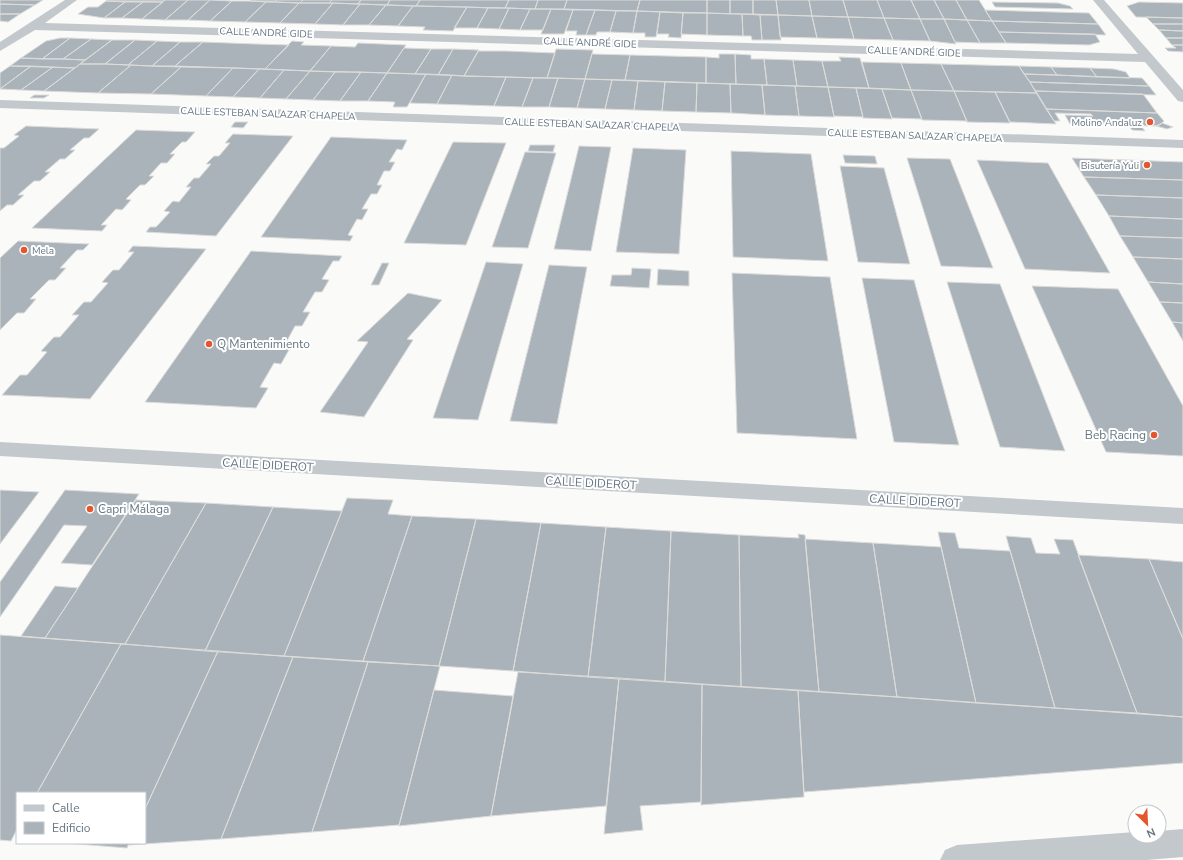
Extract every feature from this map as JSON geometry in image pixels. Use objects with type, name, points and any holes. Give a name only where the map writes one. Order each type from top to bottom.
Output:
[{"type":"street","points":[[0,47],[72,0]]},
{"type":"street","points":[[1098,0],[1183,98]]},
{"type":"street","name":"CALLE ANDRÉ GIDE","points":[[33,26],[1148,58]]},
{"type":"street","name":"CALLE ESTEBAN SALAZAR CHAPELA","points":[[0,104],[1183,144]]},
{"type":"street","name":"CALLE DIDEROT","points":[[0,450],[1183,516]]},
{"type":"street","points":[[957,860],[1183,843]]},
{"type":"building","points":[[0,0],[43,0],[35,5],[0,4]]},
{"type":"building","points":[[165,0],[163,2],[106,1]]},
{"type":"building","points":[[165,0],[188,0],[165,20],[142,19]]},
{"type":"building","points":[[188,0],[210,0],[188,20],[165,20]]},
{"type":"building","points":[[210,0],[232,1],[210,21],[188,20]]},
{"type":"building","points":[[277,0],[275,2],[250,1]]},
{"type":"building","points":[[277,0],[303,0],[300,3],[275,2]]},
{"type":"building","points":[[303,0],[332,0],[329,3],[300,3]]},
{"type":"building","points":[[332,0],[361,0],[358,4],[329,3]]},
{"type":"building","points":[[361,0],[390,0],[387,5],[358,4]]},
{"type":"building","points":[[390,0],[420,0],[416,6],[387,5]]},
{"type":"building","points":[[420,0],[509,0],[505,8],[416,6]]},
{"type":"building","points":[[509,0],[538,0],[535,9],[505,8]]},
{"type":"building","points":[[538,0],[567,0],[564,9],[535,9]]},
{"type":"building","points":[[567,0],[640,0],[637,11],[564,9]]},
{"type":"building","points":[[640,0],[707,0],[707,13],[637,11]]},
{"type":"building","points":[[707,0],[730,0],[730,14],[707,13]]},
{"type":"building","points":[[730,0],[753,0],[753,14],[730,14]]},
{"type":"building","points":[[753,0],[776,0],[778,15],[753,14]]},
{"type":"building","points":[[776,0],[809,0],[812,16],[778,15]]},
{"type":"building","points":[[809,0],[843,0],[848,17],[812,16]]},
{"type":"building","points":[[843,0],[877,0],[884,18],[848,17]]},
{"type":"building","points":[[877,0],[911,0],[920,19],[884,18]]},
{"type":"building","points":[[911,0],[934,0],[944,19],[920,19]]},
{"type":"building","points":[[934,0],[956,0],[967,20],[944,19]]},
{"type":"building","points":[[956,0],[979,0],[992,21],[967,20]]},
{"type":"building","points":[[106,1],[125,2],[104,18],[78,14],[88,7],[98,7]]},
{"type":"building","points":[[232,1],[266,2],[245,22],[210,21]]},
{"type":"building","points":[[125,2],[143,2],[122,18],[104,18]]},
{"type":"building","points":[[143,2],[163,2],[142,19],[122,18]]},
{"type":"building","points":[[266,2],[299,3],[280,23],[245,22]]},
{"type":"building","points":[[992,2],[1058,3],[1070,6],[1073,9],[995,7]]},
{"type":"building","points":[[1139,2],[1183,3],[1183,18],[1136,17],[1127,6]]},
{"type":"building","points":[[299,3],[333,3],[315,24],[280,23]]},
{"type":"building","points":[[333,3],[360,4],[343,25],[315,24]]},
{"type":"building","points":[[0,4],[35,5],[20,14],[0,14]]},
{"type":"building","points":[[360,4],[386,5],[369,25],[343,25]]},
{"type":"building","points":[[386,5],[413,6],[398,26],[369,25]]},
{"type":"building","points":[[413,6],[467,7],[453,31],[423,30],[425,27],[398,26]]},
{"type":"building","points":[[467,7],[488,8],[477,28],[454,28]]},
{"type":"building","points":[[488,8],[509,8],[499,29],[477,28]]},
{"type":"building","points":[[509,8],[530,9],[520,30],[499,29]]},
{"type":"building","points":[[530,9],[551,9],[543,30],[520,30]]},
{"type":"building","points":[[551,9],[573,10],[564,34],[541,34]]},
{"type":"building","points":[[573,10],[595,10],[586,35],[576,35],[577,31],[566,31]]},
{"type":"building","points":[[595,10],[616,11],[610,32],[597,32],[596,35],[586,35]]},
{"type":"building","points":[[985,10],[1089,13],[1098,24],[992,21]]},
{"type":"building","points":[[616,11],[637,11],[633,33],[610,32]]},
{"type":"building","points":[[637,11],[660,12],[656,37],[645,37],[645,33],[633,33]]},
{"type":"building","points":[[660,12],[683,13],[681,38],[668,37],[669,34],[657,34]]},
{"type":"building","points":[[683,13],[707,13],[707,35],[681,34]]},
{"type":"building","points":[[707,13],[742,14],[743,36],[707,35]]},
{"type":"building","points":[[0,14],[20,14],[8,22],[0,21]]},
{"type":"building","points":[[742,14],[760,15],[762,40],[752,40],[751,36],[743,36]]},
{"type":"building","points":[[760,15],[778,15],[781,40],[762,40]]},
{"type":"building","points":[[778,15],[812,16],[817,38],[780,37]]},
{"type":"building","points":[[812,16],[848,17],[854,39],[817,38]]},
{"type":"building","points":[[848,17],[884,18],[893,40],[854,39]]},
{"type":"building","points":[[1146,17],[1183,18],[1183,24],[1153,24]]},
{"type":"building","points":[[884,18],[920,19],[930,41],[893,40]]},
{"type":"building","points":[[920,19],[944,19],[956,44],[930,41]]},
{"type":"building","points":[[944,19],[967,20],[980,43],[955,42]]},
{"type":"building","points":[[967,20],[992,21],[1006,43],[980,43]]},
{"type":"building","points":[[992,21],[1098,24],[1106,35],[999,32]]},
{"type":"building","points":[[1153,24],[1183,24],[1183,31],[1159,30]]},
{"type":"building","points":[[1159,30],[1183,31],[1183,38],[1166,38]]},
{"type":"building","points":[[999,32],[1095,34],[1100,42],[1089,45],[1006,43]]},
{"type":"building","points":[[60,38],[70,38],[42,59],[21,58],[46,41]]},
{"type":"building","points":[[70,38],[91,39],[63,59],[42,59]]},
{"type":"building","points":[[1166,38],[1183,38],[1183,45],[1172,45]]},
{"type":"building","points":[[91,39],[112,40],[85,60],[63,59]]},
{"type":"building","points":[[112,40],[135,40],[105,64],[80,64]]},
{"type":"building","points":[[135,40],[157,41],[128,65],[105,64]]},
{"type":"building","points":[[157,41],[180,42],[152,66],[128,65]]},
{"type":"building","points":[[292,41],[304,42],[301,45],[331,46],[310,71],[265,69]]},
{"type":"building","points":[[180,42],[203,42],[175,66],[152,66]]},
{"type":"building","points":[[203,42],[289,45],[265,69],[175,66]]},
{"type":"building","points":[[358,43],[406,45],[387,73],[310,71],[331,46],[355,47]]},
{"type":"building","points":[[1172,45],[1183,45],[1183,52],[1168,51],[1165,48],[1176,48]]},
{"type":"building","points":[[404,48],[431,49],[415,74],[387,73]]},
{"type":"building","points":[[431,49],[453,49],[438,75],[415,74]]},
{"type":"building","points":[[453,49],[479,50],[464,76],[438,75]]},
{"type":"building","points":[[556,49],[593,50],[585,79],[547,78]]},
{"type":"building","points":[[478,51],[555,53],[547,78],[464,76]]},
{"type":"building","points":[[592,54],[630,55],[625,80],[585,79]]},
{"type":"building","points":[[719,54],[735,54],[736,84],[706,83],[706,57],[719,58]]},
{"type":"building","points":[[735,54],[751,55],[751,59],[764,59],[767,85],[736,84]]},
{"type":"building","points":[[630,55],[706,57],[706,83],[625,80]]},
{"type":"building","points":[[839,57],[860,58],[869,88],[828,87],[822,61],[841,61]]},
{"type":"building","points":[[21,58],[85,60],[75,68],[10,66]]},
{"type":"building","points":[[764,59],[793,60],[797,86],[767,85]]},
{"type":"building","points":[[793,60],[822,61],[828,87],[797,86]]},
{"type":"building","points":[[862,62],[901,63],[911,90],[869,88]]},
{"type":"building","points":[[901,63],[941,64],[954,91],[911,90]]},
{"type":"building","points":[[80,64],[131,65],[98,93],[44,91]]},
{"type":"building","points":[[941,64],[1019,66],[1037,93],[954,91]]},
{"type":"building","points":[[131,65],[181,67],[151,94],[98,93]]},
{"type":"building","points":[[10,66],[31,66],[0,89],[0,73]]},
{"type":"building","points":[[31,66],[53,67],[21,90],[0,89]]},
{"type":"building","points":[[1019,66],[1051,67],[1057,75],[1024,74]]},
{"type":"building","points":[[53,67],[75,68],[44,91],[21,90]]},
{"type":"building","points":[[181,67],[233,68],[206,96],[151,94]]},
{"type":"building","points":[[1051,67],[1090,68],[1097,77],[1057,75]]},
{"type":"building","points":[[233,68],[259,69],[233,97],[206,96]]},
{"type":"building","points":[[1090,68],[1114,69],[1126,72],[1130,78],[1097,77]]},
{"type":"building","points":[[259,69],[284,70],[260,98],[233,97]]},
{"type":"building","points":[[284,70],[310,71],[286,99],[260,98]]},
{"type":"building","points":[[310,71],[335,72],[313,100],[286,99]]},
{"type":"building","points":[[335,72],[361,72],[340,101],[313,100]]},
{"type":"building","points":[[361,72],[387,73],[368,101],[340,101]]},
{"type":"building","points":[[387,73],[426,74],[407,107],[393,107],[395,102],[368,101]]},
{"type":"building","points":[[426,74],[452,75],[437,104],[410,103]]},
{"type":"building","points":[[1024,74],[1142,78],[1149,86],[1030,82]]},
{"type":"building","points":[[452,75],[506,77],[494,106],[437,104]]},
{"type":"building","points":[[506,77],[533,78],[522,107],[494,106]]},
{"type":"building","points":[[533,78],[558,78],[549,107],[522,107]]},
{"type":"building","points":[[558,78],[585,79],[577,108],[549,107]]},
{"type":"building","points":[[585,79],[612,80],[605,109],[577,108]]},
{"type":"building","points":[[612,80],[638,81],[634,110],[605,109]]},
{"type":"building","points":[[638,81],[665,82],[662,111],[634,110]]},
{"type":"building","points":[[665,82],[697,83],[696,112],[662,111]]},
{"type":"building","points":[[1030,82],[1149,86],[1156,95],[1035,91]]},
{"type":"building","points":[[697,83],[730,84],[731,113],[696,112]]},
{"type":"building","points":[[730,84],[762,85],[765,115],[731,113]]},
{"type":"building","points":[[762,85],[795,86],[799,116],[765,115]]},
{"type":"building","points":[[795,86],[828,87],[834,117],[799,116]]},
{"type":"building","points":[[828,87],[856,88],[863,117],[834,116]]},
{"type":"building","points":[[856,88],[882,89],[892,119],[863,118]]},
{"type":"building","points":[[882,89],[911,90],[922,119],[892,118]]},
{"type":"building","points":[[911,90],[954,91],[967,121],[922,120]]},
{"type":"building","points":[[954,91],[995,92],[1010,123],[967,122]]},
{"type":"building","points":[[1035,91],[1143,94],[1157,113],[1046,109]]},
{"type":"building","points":[[995,92],[1037,93],[1056,124],[1010,122]]},
{"type":"building","points":[[34,95],[49,95],[44,98],[30,98]]},
{"type":"building","points":[[1046,109],[1157,113],[1164,121],[1160,125],[1153,126],[1070,124],[1065,115],[1093,116],[1091,114],[1055,113],[1060,121],[1054,121]]},
{"type":"building","points":[[235,122],[248,122],[243,128],[231,127]]},
{"type":"building","points":[[1162,123],[1173,127],[1167,129],[1156,126]]},
{"type":"building","points":[[26,126],[99,129],[89,138],[84,138],[70,150],[75,150],[65,159],[60,159],[45,172],[50,172],[40,181],[34,181],[18,195],[24,195],[13,205],[7,205],[0,211],[0,148],[4,148],[19,136],[14,135]]},
{"type":"building","points":[[1129,126],[1141,126],[1145,131],[1132,130]]},
{"type":"building","points":[[136,130],[195,132],[186,142],[182,142],[170,154],[175,154],[167,163],[161,163],[149,176],[154,176],[145,185],[140,185],[126,199],[131,200],[122,210],[116,209],[101,225],[107,225],[102,231],[32,228]]},
{"type":"building","points":[[233,134],[293,136],[216,236],[146,232],[150,227],[156,227],[170,212],[164,211],[173,201],[179,202],[191,187],[186,187],[194,178],[199,178],[211,164],[206,164],[214,156],[219,156],[230,143],[225,143]]},
{"type":"building","points":[[331,137],[407,140],[402,150],[397,149],[389,162],[395,162],[390,171],[384,171],[377,185],[382,185],[377,194],[371,194],[362,209],[368,209],[362,220],[357,219],[348,235],[353,236],[350,241],[261,237]]},
{"type":"building","points":[[453,142],[506,143],[466,245],[404,243]]},
{"type":"building","points":[[530,145],[555,145],[553,152],[528,151]]},
{"type":"building","points":[[579,146],[611,147],[591,251],[554,249]]},
{"type":"building","points":[[633,148],[686,150],[679,254],[616,252]]},
{"type":"building","points":[[731,151],[811,154],[828,261],[733,257]]},
{"type":"building","points":[[525,152],[556,153],[528,248],[492,247]]},
{"type":"building","points":[[843,155],[875,156],[877,164],[845,163]]},
{"type":"building","points":[[907,158],[950,159],[993,268],[941,266]]},
{"type":"building","points":[[1072,158],[1183,162],[1183,180],[1084,177]]},
{"type":"building","points":[[977,160],[1048,163],[1110,273],[1025,269]]},
{"type":"building","points":[[840,166],[884,168],[910,264],[858,262]]},
{"type":"building","points":[[1084,177],[1183,180],[1183,198],[1096,195]]},
{"type":"building","points":[[1096,195],[1183,198],[1183,219],[1109,216]]},
{"type":"building","points":[[1109,216],[1183,219],[1183,238],[1120,236]]},
{"type":"building","points":[[1120,236],[1183,238],[1183,259],[1133,257]]},
{"type":"building","points":[[18,241],[89,244],[83,250],[77,250],[60,268],[66,268],[55,280],[49,280],[30,299],[36,299],[24,313],[17,313],[0,330],[0,258]]},
{"type":"building","points":[[133,246],[206,249],[90,399],[2,395],[20,375],[27,375],[47,352],[41,351],[54,337],[60,337],[79,315],[72,315],[84,302],[91,302],[108,283],[102,282],[113,270],[119,270],[134,252],[128,252]]},
{"type":"building","points":[[251,251],[342,256],[339,261],[333,261],[322,279],[329,280],[322,292],[315,292],[303,312],[310,312],[302,326],[295,326],[283,348],[290,348],[281,364],[274,363],[260,387],[268,388],[256,408],[145,402]]},
{"type":"building","points":[[1133,257],[1183,259],[1183,284],[1148,282]]},
{"type":"building","points":[[486,262],[523,264],[478,420],[433,418]]},
{"type":"building","points":[[382,263],[389,263],[379,285],[371,285]]},
{"type":"building","points":[[549,265],[587,267],[557,424],[510,421]]},
{"type":"building","points":[[632,268],[651,269],[649,288],[610,286],[612,275],[631,275]]},
{"type":"building","points":[[658,269],[689,271],[689,286],[657,285]]},
{"type":"building","points":[[732,273],[830,277],[857,439],[737,433]]},
{"type":"building","points":[[862,278],[914,280],[959,445],[894,442]]},
{"type":"building","points":[[947,282],[1000,284],[1065,451],[1000,447]]},
{"type":"building","points":[[1148,282],[1183,284],[1183,303],[1160,302]]},
{"type":"building","points":[[1032,286],[1118,289],[1183,406],[1183,456],[1106,452]]},
{"type":"building","points":[[408,293],[442,300],[407,339],[413,340],[364,417],[320,412],[368,342],[357,341]]},
{"type":"building","points":[[1160,302],[1183,303],[1183,323],[1172,322]]},
{"type":"building","points":[[1172,322],[1183,323],[1183,341]]},
{"type":"building","points":[[0,490],[39,492],[0,544]]},
{"type":"building","points":[[65,490],[139,494],[92,565],[61,563],[87,526],[64,525],[0,617],[0,582]]},
{"type":"building","points":[[347,498],[393,500],[388,514],[412,516],[363,661],[284,656]]},
{"type":"building","points":[[136,500],[206,503],[125,644],[45,638]]},
{"type":"building","points":[[206,503],[273,507],[205,651],[125,644]]},
{"type":"building","points":[[273,507],[342,511],[284,656],[205,651]]},
{"type":"building","points":[[412,516],[476,519],[439,666],[363,661]]},
{"type":"building","points":[[476,519],[541,523],[513,671],[439,666]]},
{"type":"building","points":[[541,523],[606,527],[588,677],[513,671]]},
{"type":"building","points":[[606,527],[671,531],[665,682],[588,677]]},
{"type":"building","points":[[671,531],[739,535],[741,687],[665,682]]},
{"type":"building","points":[[938,532],[955,533],[959,548],[1010,551],[1055,708],[976,703]]},
{"type":"building","points":[[798,534],[805,535],[819,692],[741,687],[739,535],[799,538]]},
{"type":"building","points":[[1006,536],[1031,538],[1036,553],[1060,554],[1054,539],[1073,540],[1137,713],[1055,708]]},
{"type":"building","points":[[805,539],[873,543],[897,697],[819,692]]},
{"type":"building","points":[[873,543],[941,547],[976,703],[897,697]]},
{"type":"building","points":[[1078,555],[1149,559],[1183,639],[1183,717],[1137,713]]},
{"type":"building","points":[[1149,559],[1183,562],[1183,639]]},
{"type":"building","points":[[55,586],[78,588],[45,638],[21,636]]},
{"type":"building","points":[[0,635],[121,644],[38,792],[16,792],[16,831],[11,841],[0,840]]},
{"type":"building","points":[[121,644],[218,651],[146,807],[146,792],[38,792]]},
{"type":"building","points":[[218,651],[293,657],[221,839],[146,844],[146,807]]},
{"type":"building","points":[[293,657],[368,662],[312,832],[221,839]]},
{"type":"building","points":[[368,662],[440,666],[399,825],[312,832]]},
{"type":"building","points":[[518,672],[619,678],[606,806],[491,816]]},
{"type":"building","points":[[619,678],[702,684],[701,802],[640,806],[643,830],[604,834]]},
{"type":"building","points":[[702,684],[798,690],[804,797],[701,805]]},
{"type":"building","points":[[434,690],[513,696],[491,816],[399,826]]},
{"type":"building","points":[[798,690],[1183,717],[1183,763],[804,792]]},
{"type":"building","points":[[77,844],[129,844],[127,848]]},
{"type":"place","name":"Molino Andaluz","points":[[1150,122]]},
{"type":"place","name":"Bisutería Yuli","points":[[1147,165]]},
{"type":"place","name":"Mela","points":[[24,250]]},
{"type":"place","name":"Q Mantenimiento","points":[[209,344]]},
{"type":"place","name":"Beb Racing","points":[[1154,435]]},
{"type":"place","name":"Capri Málaga","points":[[90,509]]}]
